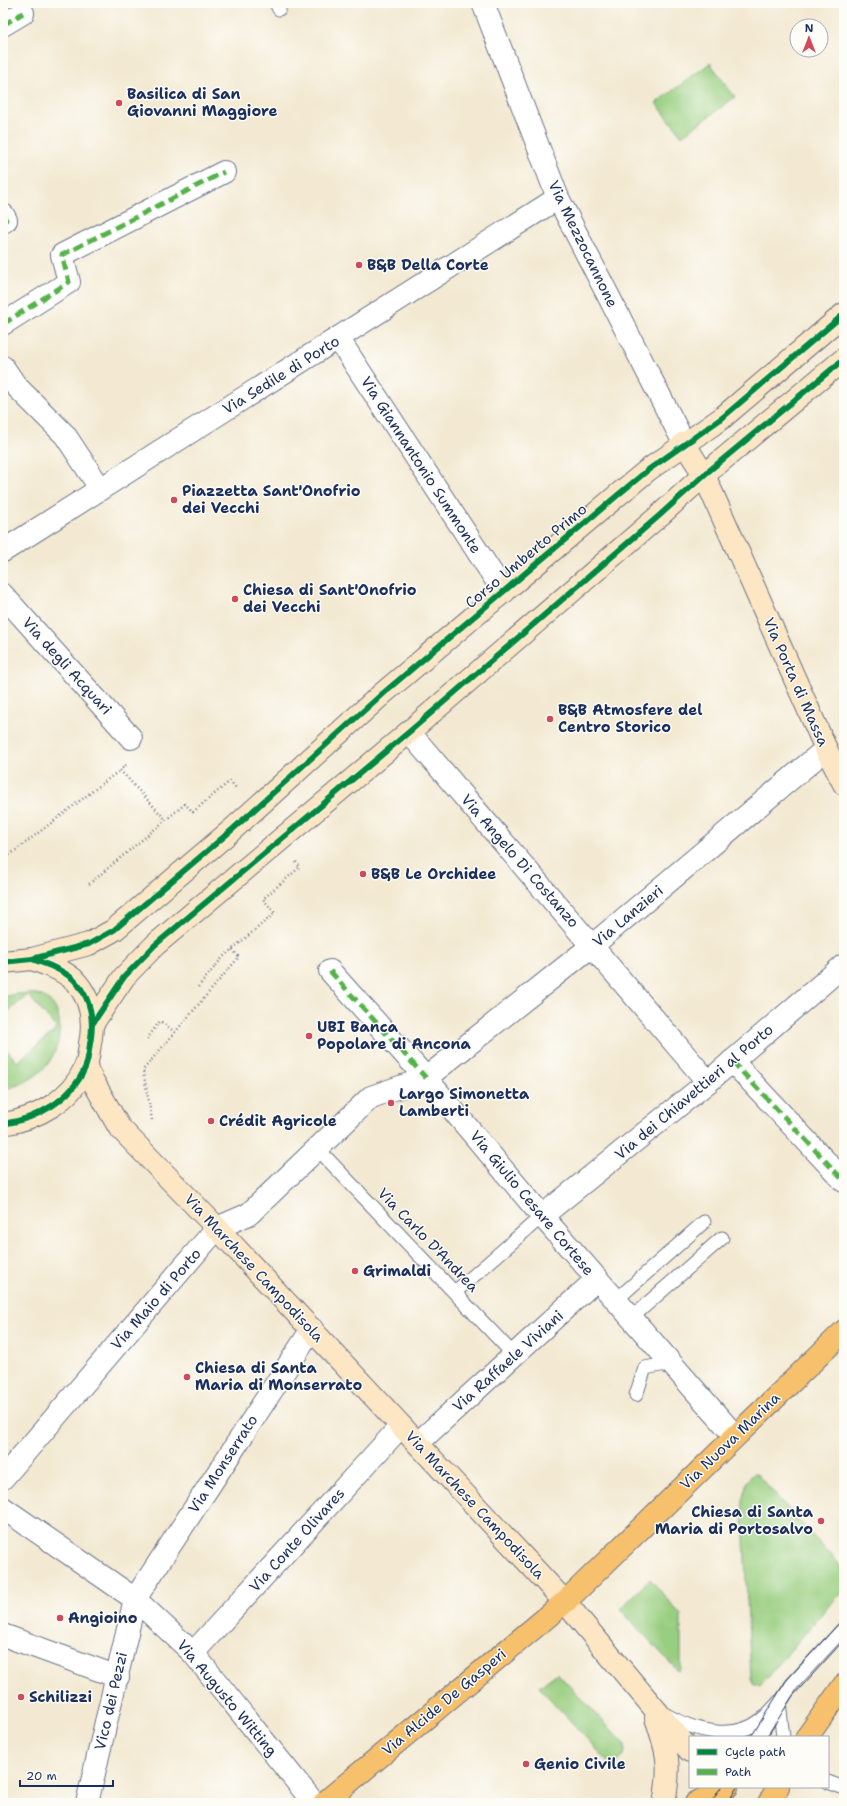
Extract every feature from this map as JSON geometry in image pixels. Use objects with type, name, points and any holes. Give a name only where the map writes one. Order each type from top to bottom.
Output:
[{"type":"main road","name":"Corso Umberto Primo","points":[[3,962],[32,959],[89,944],[114,930],[233,829],[381,696],[648,470],[684,443],[722,418],[844,314]]},
{"type":"main road","points":[[3,1124],[16,1122],[36,1115],[55,1104],[74,1086],[85,1067],[93,1023],[124,977],[155,945],[409,732],[704,476],[844,359]]},
{"type":"main road","name":"Via Mezzocannone","points":[[684,443],[704,476]]},
{"type":"main road","name":"Via Porta di Massa","points":[[704,476],[749,580],[826,749],[844,784]]},
{"type":"main road","points":[[32,959],[52,966],[72,979],[87,998],[93,1023]]},
{"type":"main road","name":"Via Marchese Campodisola","points":[[85,1067],[119,1127],[312,1329],[565,1602],[689,1750]]},
{"type":"main road","name":"Via Nuova Marina","points":[[565,1602],[734,1436],[844,1331]]},
{"type":"main road","name":"Via Alcide De Gasperi","points":[[324,1803],[565,1602]]},
{"type":"main road","points":[[808,1736],[844,1685]]},
{"type":"main road","points":[[653,1707],[667,1751],[669,1777],[664,1803]]},
{"type":"main road","points":[[769,1803],[777,1788]]},
{"type":"main road","points":[[696,1803],[721,1792]]},
{"type":"street","name":"Via Mezzocannone","points":[[483,3],[558,198],[684,443]]},
{"type":"street","points":[[3,25],[23,13]]},
{"type":"street","points":[[3,324],[69,282],[62,256],[224,172]]},
{"type":"street","name":"Via Sedile di Porto","points":[[3,551],[558,198]]},
{"type":"street","points":[[3,215],[6,220],[3,222]]},
{"type":"street","name":"Via Giannantonio Summonte","points":[[338,338],[504,592]]},
{"type":"street","points":[[3,367],[16,386],[65,435],[100,488]]},
{"type":"street","name":"Via degli Acquari","points":[[3,595],[131,738]]},
{"type":"street","name":"Via Angelo Di Costanzo","points":[[409,732],[593,945],[708,1082]]},
{"type":"street","name":"Via Lanzieri","points":[[426,1078],[593,945],[826,749]]},
{"type":"street","name":"Via dei Chiavettieri al Porto","points":[[542,1216],[708,1082],[844,965]]},
{"type":"street","name":"Via Giulio Cesare Cortese","points":[[330,971],[426,1078],[542,1216],[734,1436]]},
{"type":"street","points":[[732,1061],[844,1181]]},
{"type":"street","name":"Via Maio di Porto","points":[[3,1478],[217,1228],[249,1214],[371,1097],[426,1078]]},
{"type":"street","name":"Via Raffaele Viviani","points":[[418,1442],[515,1356],[597,1279]]},
{"type":"street","name":"Via Monserrato","points":[[135,1599],[312,1329]]},
{"type":"street","name":"Via Conte Olivares","points":[[193,1653],[401,1426]]},
{"type":"street","name":"Via Augusto Witting","points":[[3,1508],[135,1599],[193,1653],[314,1803]]},
{"type":"street","name":"Vico dei Pezzi","points":[[87,1803],[118,1678],[135,1599]]},
{"type":"street","points":[[3,1635],[118,1678]]},
{"type":"lane","name":"Via Carlo D'Andrea","points":[[317,1148],[515,1356]]},
{"type":"lane","points":[[455,1292],[542,1216]]},
{"type":"lane","points":[[616,1300],[704,1222]]},
{"type":"lane","points":[[631,1318],[722,1238]]},
{"type":"lane","points":[[636,1395],[645,1368],[671,1363]]},
{"type":"lane","points":[[759,1736],[779,1702],[792,1684],[844,1628]]},
{"type":"lane","points":[[653,1707],[678,1722],[695,1728],[713,1733],[730,1733],[747,1728],[761,1720],[779,1702]]},
{"type":"lane","points":[[779,1702],[782,1736]]},
{"type":"lane","points":[[829,1782],[844,1788]]},
{"type":"path","points":[[3,860],[142,752],[131,738]]},
{"type":"path","points":[[120,770],[166,820]]},
{"type":"path","points":[[89,884],[185,804],[193,812],[230,781],[240,793]]},
{"type":"path","points":[[198,987],[223,957],[275,913],[263,899],[300,867],[295,861]]},
{"type":"path","points":[[152,1124],[143,1070],[239,957],[232,950]]},
{"type":"path","points":[[147,1039],[160,1021],[175,1032]]},
{"type":"green space","points":[[710,63],[735,97],[682,136],[656,103]]},
{"type":"green space","points":[[15,994],[36,994],[47,999],[54,1006],[58,1015],[60,1026],[59,1037],[52,1058],[42,1070],[26,1081],[3,1089],[3,1045],[17,1062],[57,1029],[28,995],[3,1016],[3,997]]},
{"type":"green space","points":[[755,1472],[844,1570],[844,1591],[824,1611],[760,1686],[753,1683],[751,1678],[742,1501],[747,1481]]},
{"type":"green space","points":[[650,1579],[681,1615],[681,1669],[678,1671],[620,1609]]},
{"type":"green space","points":[[557,1673],[625,1744],[625,1752],[614,1768],[539,1687]]},
{"type":"tram line","points":[[752,1736],[786,1681],[844,1618]]},
{"type":"tram line","points":[[768,1736],[792,1697],[844,1640]]},
{"type":"tram line","points":[[711,1803],[720,1788]]},
{"type":"tram line","points":[[728,1803],[736,1788]]},
{"type":"marked path","points":[[3,25],[23,13]]},
{"type":"marked path","points":[[3,324],[69,282],[62,255],[224,172]]},
{"type":"marked path","points":[[3,215],[6,220],[3,222]]},
{"type":"marked path","points":[[330,971],[426,1078]]},
{"type":"marked path","points":[[732,1061],[844,1181]]},
{"type":"cycle path","points":[[3,962],[32,959],[89,944],[114,930],[233,829],[381,695],[619,494],[648,470],[722,418],[844,314]]},
{"type":"cycle path","points":[[93,1023],[124,977],[155,945],[409,732],[660,515],[704,475],[844,359]]},
{"type":"cycle path","points":[[3,1124],[28,1118],[52,1106],[71,1090],[85,1068],[88,1057],[92,1022],[87,999],[73,979],[64,972],[32,959]]},
{"type":"place","name":"Basilica di San Giovanni Maggiore","points":[[119,103]]},
{"type":"place","name":"B&B Della Corte","points":[[359,265]]},
{"type":"place","name":"Piazzetta Sant'Onofrio dei Vecchi","points":[[174,500]]},
{"type":"place","name":"Chiesa di Sant'Onofrio dei Vecchi","points":[[235,599]]},
{"type":"place","name":"B&B Atmosfere del Centro Storico","points":[[550,719]]},
{"type":"place","name":"B&B Le Orchidee","points":[[363,874]]},
{"type":"place","name":"UBI Banca Popolare di Ancona","points":[[309,1036]]},
{"type":"place","name":"Largo Simonetta Lamberti","points":[[391,1103]]},
{"type":"place","name":"Crédit Agricole","points":[[211,1121]]},
{"type":"place","name":"Grimaldi","points":[[355,1271]]},
{"type":"place","name":"Chiesa di Santa Maria di Monserrato","points":[[187,1377]]},
{"type":"place","name":"Chiesa di Santa Maria di Portosalvo","points":[[821,1521]]},
{"type":"place","name":"Angioino","points":[[60,1618]]},
{"type":"place","name":"Schilizzi","points":[[21,1697]]},
{"type":"place","name":"Genio Civile","points":[[526,1764]]}]
